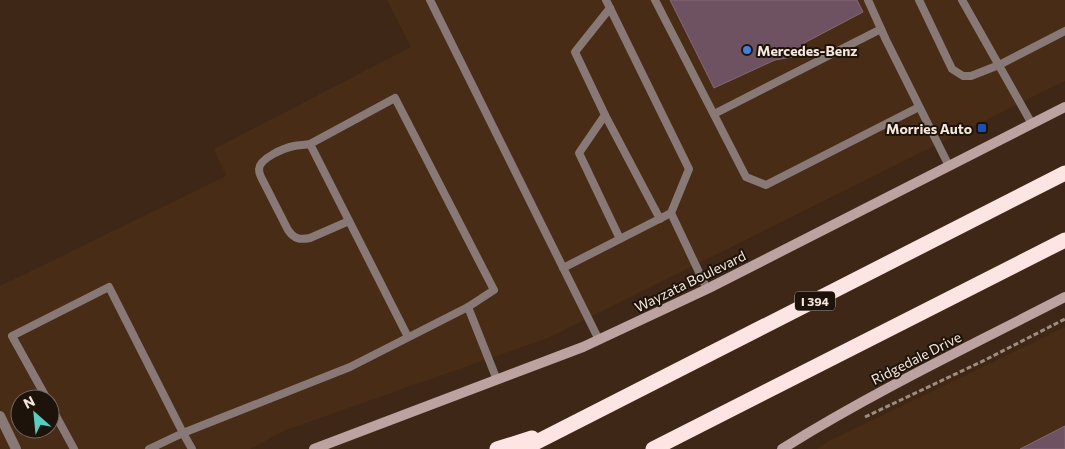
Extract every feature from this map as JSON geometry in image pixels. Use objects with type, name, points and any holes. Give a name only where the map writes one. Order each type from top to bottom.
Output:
[{"type":"highway","name":"I 394","points":[[523,449],[1065,173]]},
{"type":"highway","points":[[653,449],[1065,240]]},
{"type":"highway","points":[[497,449],[565,428]]},
{"type":"street","name":"Wayzata Boulevard","points":[[314,449],[599,340],[707,289],[1065,107]]},
{"type":"street","name":"Ridgedale Drive","points":[[782,449],[882,390],[1065,297]]},
{"type":"street","points":[[0,416],[16,449]]},
{"type":"lane","points":[[430,0],[599,340]]},
{"type":"lane","points":[[655,0],[746,177],[766,185],[919,107]]},
{"type":"lane","points":[[868,0],[948,166]]},
{"type":"lane","points":[[918,0],[952,69],[963,76],[971,76],[999,65],[1065,31]]},
{"type":"lane","points":[[962,0],[1032,124]]},
{"type":"lane","points":[[563,268],[660,219],[671,213],[689,169],[608,4],[575,52],[660,219]]},
{"type":"lane","points":[[714,114],[881,29]]},
{"type":"lane","points":[[149,449],[183,433],[350,367],[468,307],[494,290],[395,98],[310,144],[292,146],[276,152],[267,157],[261,164],[259,170],[261,177],[292,236],[298,239],[310,238],[349,221]]},
{"type":"lane","points":[[605,114],[579,153],[620,239]]},
{"type":"lane","points":[[310,144],[408,337]]},
{"type":"lane","points":[[671,213],[707,289]]},
{"type":"lane","points":[[41,389],[12,336],[109,287],[192,449]]},
{"type":"lane","points":[[468,307],[497,380]]},
{"type":"lane","points":[[60,423],[74,449]]},
{"type":"path","points":[[858,420],[1065,319]]},
{"type":"shaded area","points":[[387,0],[1065,0],[1065,81],[548,338],[286,430],[250,449],[0,449],[0,286],[226,176],[214,149],[411,47]]},
{"type":"shaded area","points":[[1065,327],[1065,449],[817,449],[827,442]]},
{"type":"building","name":"Mercedes-Benz","points":[[670,0],[857,0],[863,12],[806,42],[792,57],[775,60],[714,88]]},
{"type":"building","points":[[1065,426],[1065,449],[1020,449]]},
{"type":"place","name":"Mercedes-Benz","points":[[747,50]]},
{"type":"place","name":"Morries Auto","points":[[982,128]]}]
